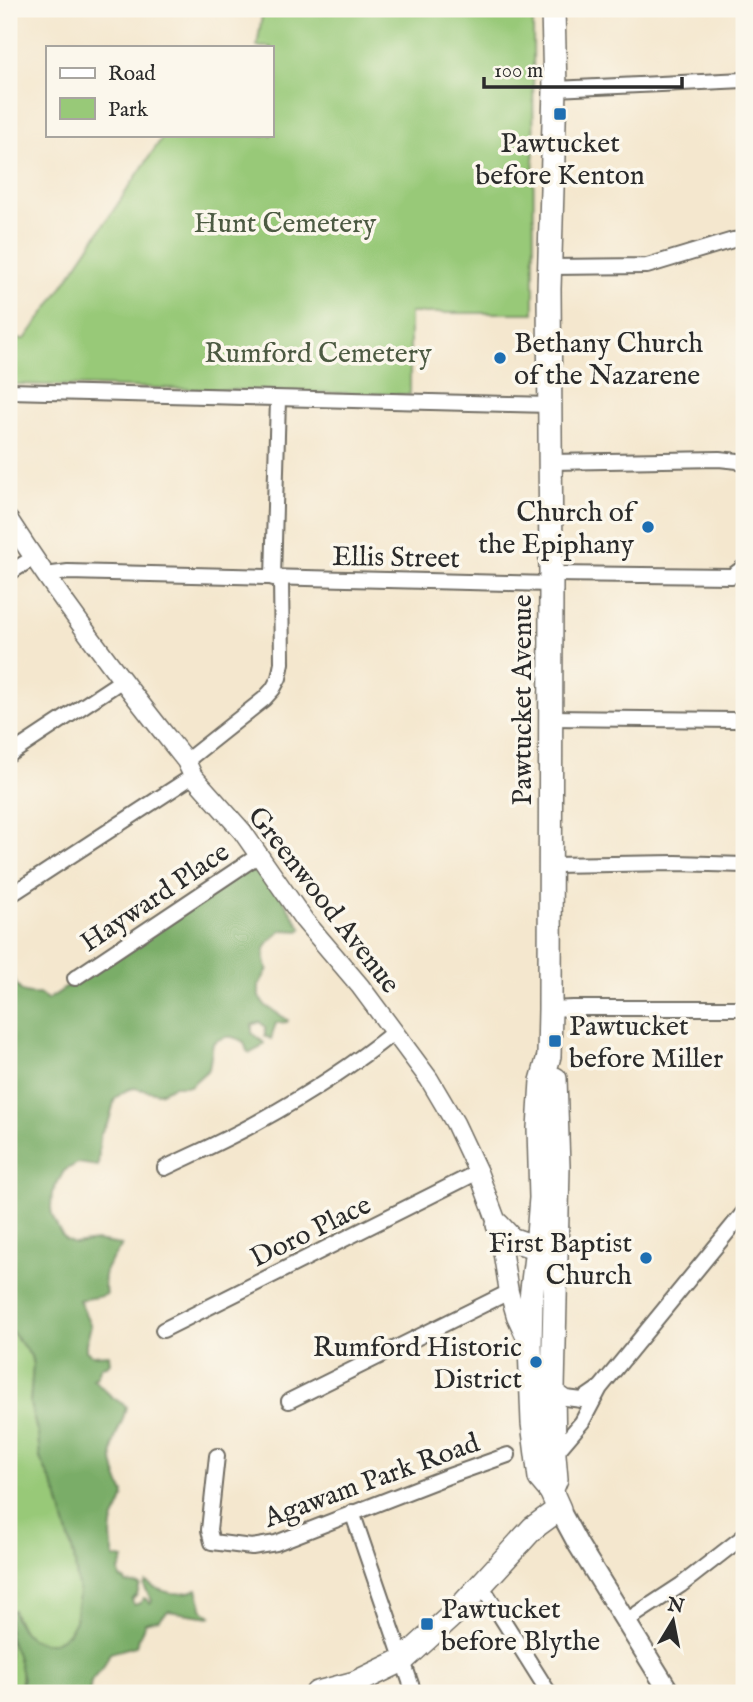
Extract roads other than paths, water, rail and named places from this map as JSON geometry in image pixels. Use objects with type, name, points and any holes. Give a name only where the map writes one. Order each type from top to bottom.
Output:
[{"type":"main road","name":"Pawtucket Avenue","points":[[553,9],[555,89],[550,267],[550,1009],[549,1056],[542,1082],[539,1128],[553,1389],[555,1500]]},
{"type":"main road","points":[[498,1225],[511,1239],[546,1249]]},
{"type":"main road","name":"Pawtucket Avenue","points":[[546,1249],[531,1298],[530,1346],[533,1423],[540,1478],[555,1500]]},
{"type":"main road","points":[[317,1693],[355,1683],[403,1660],[438,1630],[481,1585],[555,1500],[579,1545],[670,1693]]},
{"type":"street","points":[[555,89],[744,80]]},
{"type":"street","points":[[550,267],[647,266],[744,239]]},
{"type":"street","points":[[9,391],[550,405]]},
{"type":"street","points":[[9,895],[189,769],[264,699],[279,678],[282,663],[277,578],[278,399]]},
{"type":"street","points":[[551,462],[719,459],[738,461],[744,465]]},
{"type":"street","name":"Greenwood Avenue","points":[[9,520],[121,681],[189,769],[242,831],[304,920],[360,986],[429,1079],[455,1123],[478,1172],[498,1225],[509,1292],[516,1316],[530,1346]]},
{"type":"street","points":[[9,573],[33,558]]},
{"type":"street","name":"Ellis Street","points":[[45,575],[68,572],[277,578],[551,579],[732,576],[744,567]]},
{"type":"street","points":[[9,755],[121,681]]},
{"type":"street","points":[[550,718],[734,720]]},
{"type":"street","name":"Hayward Place","points":[[75,978],[259,855]]},
{"type":"street","points":[[551,865],[744,865]]},
{"type":"street","points":[[550,1009],[744,1008]]},
{"type":"street","points":[[165,1168],[257,1123],[319,1085],[394,1032]]},
{"type":"street","name":"Doro Place","points":[[163,1329],[478,1172]]},
{"type":"street","points":[[554,1455],[582,1422],[600,1388],[744,1212]]},
{"type":"street","points":[[289,1401],[509,1292]]},
{"type":"street","points":[[553,1389],[566,1398],[582,1400],[600,1388]]},
{"type":"street","name":"Agawam Park Road","points":[[217,1456],[209,1530],[212,1542],[253,1546],[276,1543],[508,1455]]},
{"type":"street","points":[[352,1512],[414,1693]]},
{"type":"street","points":[[626,1621],[681,1585],[744,1536]]},
{"type":"street","points":[[481,1585],[549,1693]]},
{"type":"place","name":"Pawtucket before Kenton","points":[[560,114]]},
{"type":"place","name":"Bethany Church of the Nazarene","points":[[500,358]]},
{"type":"place","name":"Church of the Epiphany","points":[[648,527]]},
{"type":"place","name":"Pawtucket before Miller","points":[[555,1041]]},
{"type":"place","name":"First Baptist Church","points":[[646,1258]]},
{"type":"place","name":"Rumford Historic District","points":[[536,1362]]},
{"type":"place","name":"Pawtucket before Blythe","points":[[427,1624]]},
{"type":"park label","name":"Hunt Cemetery","points":[[285,222]]},
{"type":"park label","name":"Rumford Cemetery","points":[[318,352]]}]
